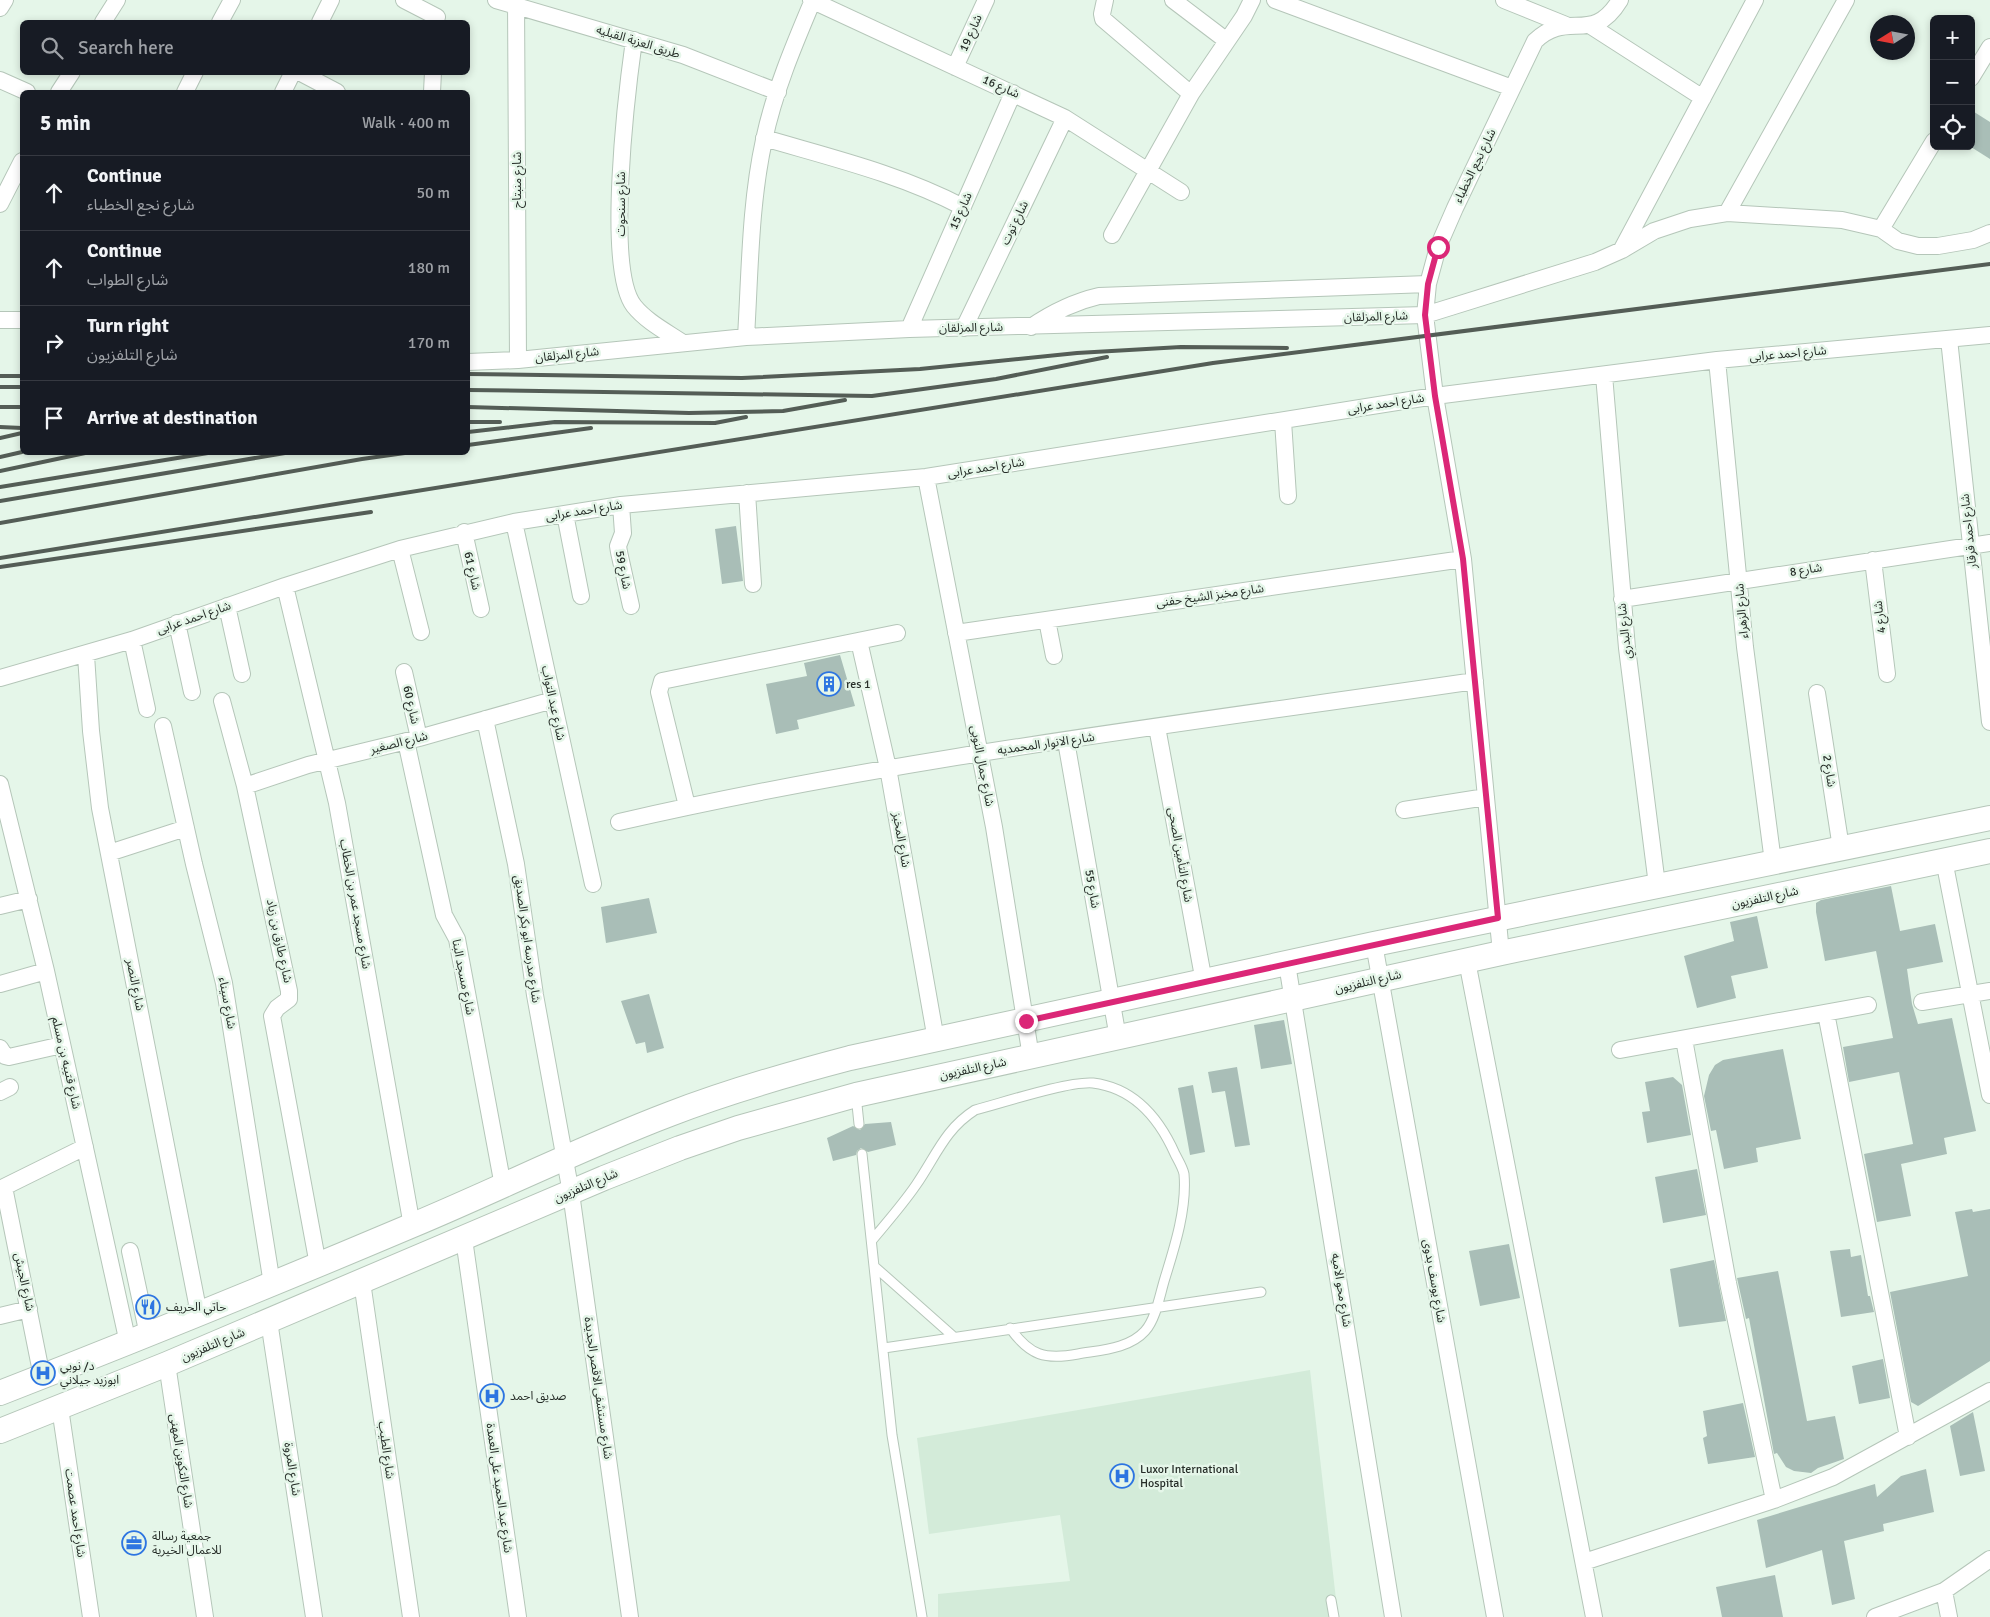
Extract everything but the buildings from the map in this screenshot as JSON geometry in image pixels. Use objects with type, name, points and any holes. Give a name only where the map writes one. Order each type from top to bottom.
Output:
[{"type":"main road","points":[[0,1393],[318,1265],[661,1117],[728,1092],[850,1058],[1374,944],[1990,818]]},
{"type":"main road","name":"شارع التلفزيون","points":[[0,1432],[571,1193],[688,1145],[738,1128],[856,1095],[1380,979],[1990,851]]},
{"type":"main road","points":[[850,1058],[856,1095]]},
{"type":"main road","points":[[529,1175],[536,1208]]},
{"type":"street","points":[[104,20],[117,0]]},
{"type":"street","points":[[221,20],[232,0]]},
{"type":"street","points":[[321,20],[331,0]]},
{"type":"street","points":[[404,0],[436,20],[438,0]]},
{"type":"street","name":"طريق العزبة القبليه","points":[[496,0],[516,2],[634,40],[731,73],[778,92]]},
{"type":"street","points":[[746,337],[754,206],[764,138],[778,92],[812,0]]},
{"type":"street","name":"شارع 16","points":[[812,0],[1013,92],[1065,118],[1181,192]]},
{"type":"street","name":"شارع 19","points":[[955,67],[986,0]]},
{"type":"street","points":[[1105,0],[1102,14],[1107,23],[1191,94]]},
{"type":"street","points":[[1173,0],[1227,41]]},
{"type":"street","points":[[1112,236],[1147,170],[1191,94],[1252,0]]},
{"type":"street","points":[[1276,0],[1512,88]]},
{"type":"street","points":[[1504,0],[1543,7],[1566,25]]},
{"type":"street","points":[[1591,26],[1605,20],[1620,0]]},
{"type":"street","points":[[1622,250],[1755,0]]},
{"type":"street","points":[[1726,213],[1846,0]]},
{"type":"street","name":"شارع منبتاح","points":[[516,2],[518,360]]},
{"type":"street","name":"شارع نجع الخطباء","points":[[1501,953],[1463,559],[1435,396],[1425,315],[1428,284],[1438,247],[1455,208],[1535,42],[1553,28],[1566,25],[1591,26]]},
{"type":"street","points":[[1591,26],[1703,98]]},
{"type":"street","name":"شارع سنحوت","points":[[634,40],[622,149],[620,204],[624,284],[634,306],[652,322],[683,343]]},
{"type":"street","points":[[1975,71],[1990,47]]},
{"type":"street","points":[[60,90],[70,75]]},
{"type":"street","points":[[186,90],[194,75]]},
{"type":"street","points":[[284,90],[292,75]]},
{"type":"street","points":[[305,75],[333,90]]},
{"type":"street","points":[[432,90],[433,75]]},
{"type":"street","points":[[0,80],[22,90]]},
{"type":"street","name":"شارع 15","points":[[909,330],[1013,92]]},
{"type":"street","name":"شارع توت","points":[[964,328],[1065,118]]},
{"type":"street","points":[[764,138],[900,179],[963,207]]},
{"type":"street","points":[[1881,229],[1930,148]]},
{"type":"street","points":[[0,204],[20,165]]},
{"type":"street","name":"شارع المزلقان","points":[[470,362],[518,360],[746,337],[964,328],[1425,315],[1595,262],[1622,250],[1654,231],[1690,219],[1726,213],[1842,220],[1881,229],[1898,241],[1918,246],[1938,246],[1972,240],[1990,233]]},
{"type":"street","points":[[1031,326],[1052,312],[1074,302],[1099,296],[1428,284]]},
{"type":"street","points":[[0,320],[20,320]]},
{"type":"street","name":"شارع احمد عرابى","points":[[0,678],[86,655],[285,586],[400,549],[464,532],[514,522],[621,505],[926,477],[1435,396],[1717,360],[1990,335]]},
{"type":"street","name":"شارع احمد قرقار","points":[[1949,339],[1990,722]]},
{"type":"street","name":"شارع الزهراء","points":[[1717,360],[1753,713],[1773,862]]},
{"type":"street","name":"شارع البدري","points":[[1604,375],[1622,599],[1657,885]]},
{"type":"street","points":[[1283,421],[1288,496]]},
{"type":"street","name":"شارع جمال النوبى","points":[[926,477],[980,753],[1031,1057]]},
{"type":"street","points":[[747,494],[753,584]]},
{"type":"street","name":"شارع 59","points":[[621,505],[624,527],[618,552],[631,606]]},
{"type":"street","points":[[565,514],[581,596]]},
{"type":"street","name":"شارع عبد التواب","points":[[514,522],[593,884]]},
{"type":"street","name":"شارع 61","points":[[464,532],[481,609]]},
{"type":"street","name":"شارع 8","points":[[1622,599],[1990,543]]},
{"type":"street","points":[[400,549],[422,632]]},
{"type":"street","name":"شارع مخبز الشيخ حفنى","points":[[956,633],[1463,559]]},
{"type":"street","name":"شارع 4","points":[[1873,560],[1887,674]]},
{"type":"street","name":"شارع مسجد عمر بن الخطاب","points":[[285,586],[327,760],[344,842],[412,1226]]},
{"type":"street","points":[[227,606],[242,674]]},
{"type":"street","points":[[1047,620],[1054,656]]},
{"type":"street","points":[[177,624],[192,692]]},
{"type":"street","points":[[687,806],[659,692],[662,681],[897,634]]},
{"type":"street","points":[[132,640],[146,709]]},
{"type":"street","name":"شارع المخبز","points":[[859,641],[888,768],[936,1040]]},
{"type":"street","name":"شارع النصر","points":[[86,655],[95,769],[109,854],[199,1314]]},
{"type":"street","name":"شارع 60","points":[[404,672],[412,740]]},
{"type":"street","name":"شارع الانوار المحمديه","points":[[619,822],[687,806],[888,768],[1066,740],[1475,681]]},
{"type":"street","name":"شارع 2","points":[[1816,693],[1841,848]]},
{"type":"street","name":"شارع الصغير","points":[[245,786],[327,760],[412,740],[553,700]]},
{"type":"street","name":"شارع طارق بن زياد","points":[[222,701],[245,786],[289,991],[289,999],[277,1008],[272,1016],[318,1265]]},
{"type":"street","name":"شارع مدرسه ابو بكر الصديق","points":[[485,719],[517,873],[535,994],[564,1160]]},
{"type":"street","name":"شارع سيناء","points":[[163,726],[224,983],[272,1284]]},
{"type":"street","name":"شارع التأمين الصحى","points":[[1157,728],[1204,982]]},
{"type":"street","name":"شارع مسجد البنا","points":[[412,740],[444,915],[457,939],[503,1186]]},
{"type":"street","name":"شارع 55","points":[[1066,740],[1118,1038]]},
{"type":"street","name":"شارع قتيبه بن مسلم","points":[[0,784],[46,971],[85,1146],[138,1339]]},
{"type":"street","points":[[1404,810],[1486,797]]},
{"type":"street","points":[[109,854],[186,828]]},
{"type":"street","points":[[1944,860],[1990,1095]]},
{"type":"street","points":[[0,906],[29,899]]},
{"type":"street","name":"شارع يوسف بدوى","points":[[1374,944],[1495,1617]]},
{"type":"street","points":[[1467,960],[1594,1617]]},
{"type":"street","name":"شارع محو الاميه","points":[[1288,964],[1394,1617]]},
{"type":"street","points":[[0,984],[46,971]]},
{"type":"street","points":[[1922,1002],[1990,991]]},
{"type":"street","points":[[1620,1050],[1868,1005]]},
{"type":"street","points":[[1826,1013],[1908,1437]]},
{"type":"street","points":[[1684,1039],[1728,1283],[1774,1500]]},
{"type":"street","points":[[0,1048],[5,1056],[9,1057],[62,1045]]},
{"type":"street","name":"شارع الجيش","points":[[42,1377],[2,1188],[85,1146]]},
{"type":"street","name":"شارع مستشفى الاقصر الجديدة","points":[[564,1160],[571,1193],[630,1617]]},
{"type":"street","name":"شارع عبد الحميد على العمدة","points":[[464,1239],[518,1617]]},
{"type":"street","points":[[130,1251],[138,1339]]},
{"type":"street","name":"شارع الطيب","points":[[362,1282],[411,1617]]},
{"type":"street","points":[[0,1316],[29,1310]]},
{"type":"street","name":"شارع المروة","points":[[269,1321],[314,1617]]},
{"type":"street","name":"شارع التكوين المهنى","points":[[166,1364],[204,1617]]},
{"type":"street","points":[[1584,1562],[1774,1500],[1833,1477],[1990,1391]]},
{"type":"street","name":"شارع احمد عصمت","points":[[60,1408],[90,1617]]},
{"type":"street","points":[[1875,1617],[1944,1591],[1990,1559]]},
{"type":"street","points":[[1944,1591],[1950,1617]]},
{"type":"lane","points":[[873,1239],[910,1195],[950,1130],[961,1119],[975,1110],[1072,1085],[1092,1083],[1127,1095],[1148,1110],[1165,1130],[1184,1173],[1181,1217],[1156,1307],[1149,1325],[1134,1340],[1119,1346],[1055,1358],[1037,1354],[1021,1343],[1010,1328]]},
{"type":"lane","points":[[856,1095],[859,1124]]},
{"type":"lane","points":[[862,1154],[873,1239],[892,1436],[922,1617]]},
{"type":"lane","points":[[875,1267],[954,1337]]},
{"type":"lane","points":[[884,1348],[1261,1292]]},
{"type":"lane","points":[[1331,1600],[1334,1617]]},
{"type":"shaded area","name":"Luxor International Hospital","points":[[1310,1370],[1338,1617],[938,1617],[938,1594],[1070,1581],[1060,1515],[929,1534],[917,1438]]},
{"type":"railway","points":[[0,558],[1213,363],[1990,264]]},
{"type":"railway","points":[[470,374],[742,378],[920,369],[1077,353],[1181,347],[1287,348]]},
{"type":"railway","points":[[470,390],[872,396],[996,379],[1107,357]]},
{"type":"railway","points":[[0,376],[20,376]]},
{"type":"railway","points":[[0,387],[20,387]]},
{"type":"railway","points":[[470,407],[689,413],[783,411],[845,400]]},
{"type":"railway","points":[[0,407],[20,407]]},
{"type":"railway","points":[[470,432],[555,422],[715,423],[746,417]]},
{"type":"railway","points":[[470,422],[500,422]]},
{"type":"railway","points":[[0,427],[20,428]]},
{"type":"railway","points":[[470,445],[591,428]]},
{"type":"railway","points":[[0,438],[20,433]]},
{"type":"railway","points":[[0,457],[20,452]]},
{"type":"railway","points":[[0,471],[76,455]]},
{"type":"railway","points":[[0,487],[196,455]]},
{"type":"railway","points":[[0,501],[273,455]]},
{"type":"railway","points":[[0,523],[391,455]]},
{"type":"railway","points":[[0,567],[371,512]]},
{"type":"place","name":"res 1","points":[[829,684]]},
{"type":"place","name":"حاتي الحريف","points":[[148,1307]]},
{"type":"place","name":"د/ نوبي ابوزيد جيلاني","points":[[43,1373]]},
{"type":"place","name":"صديق احمد","points":[[492,1396]]},
{"type":"place","name":"Luxor International Hospital","points":[[1122,1476]]},
{"type":"place","name":"جمعية رسالة للاعمال الخيرية","points":[[134,1543]]},
{"type":"route","points":[[1026,1021],[1498,918],[1463,559],[1446,450],[1435,396],[1425,315],[1428,284],[1438,247]]}]
